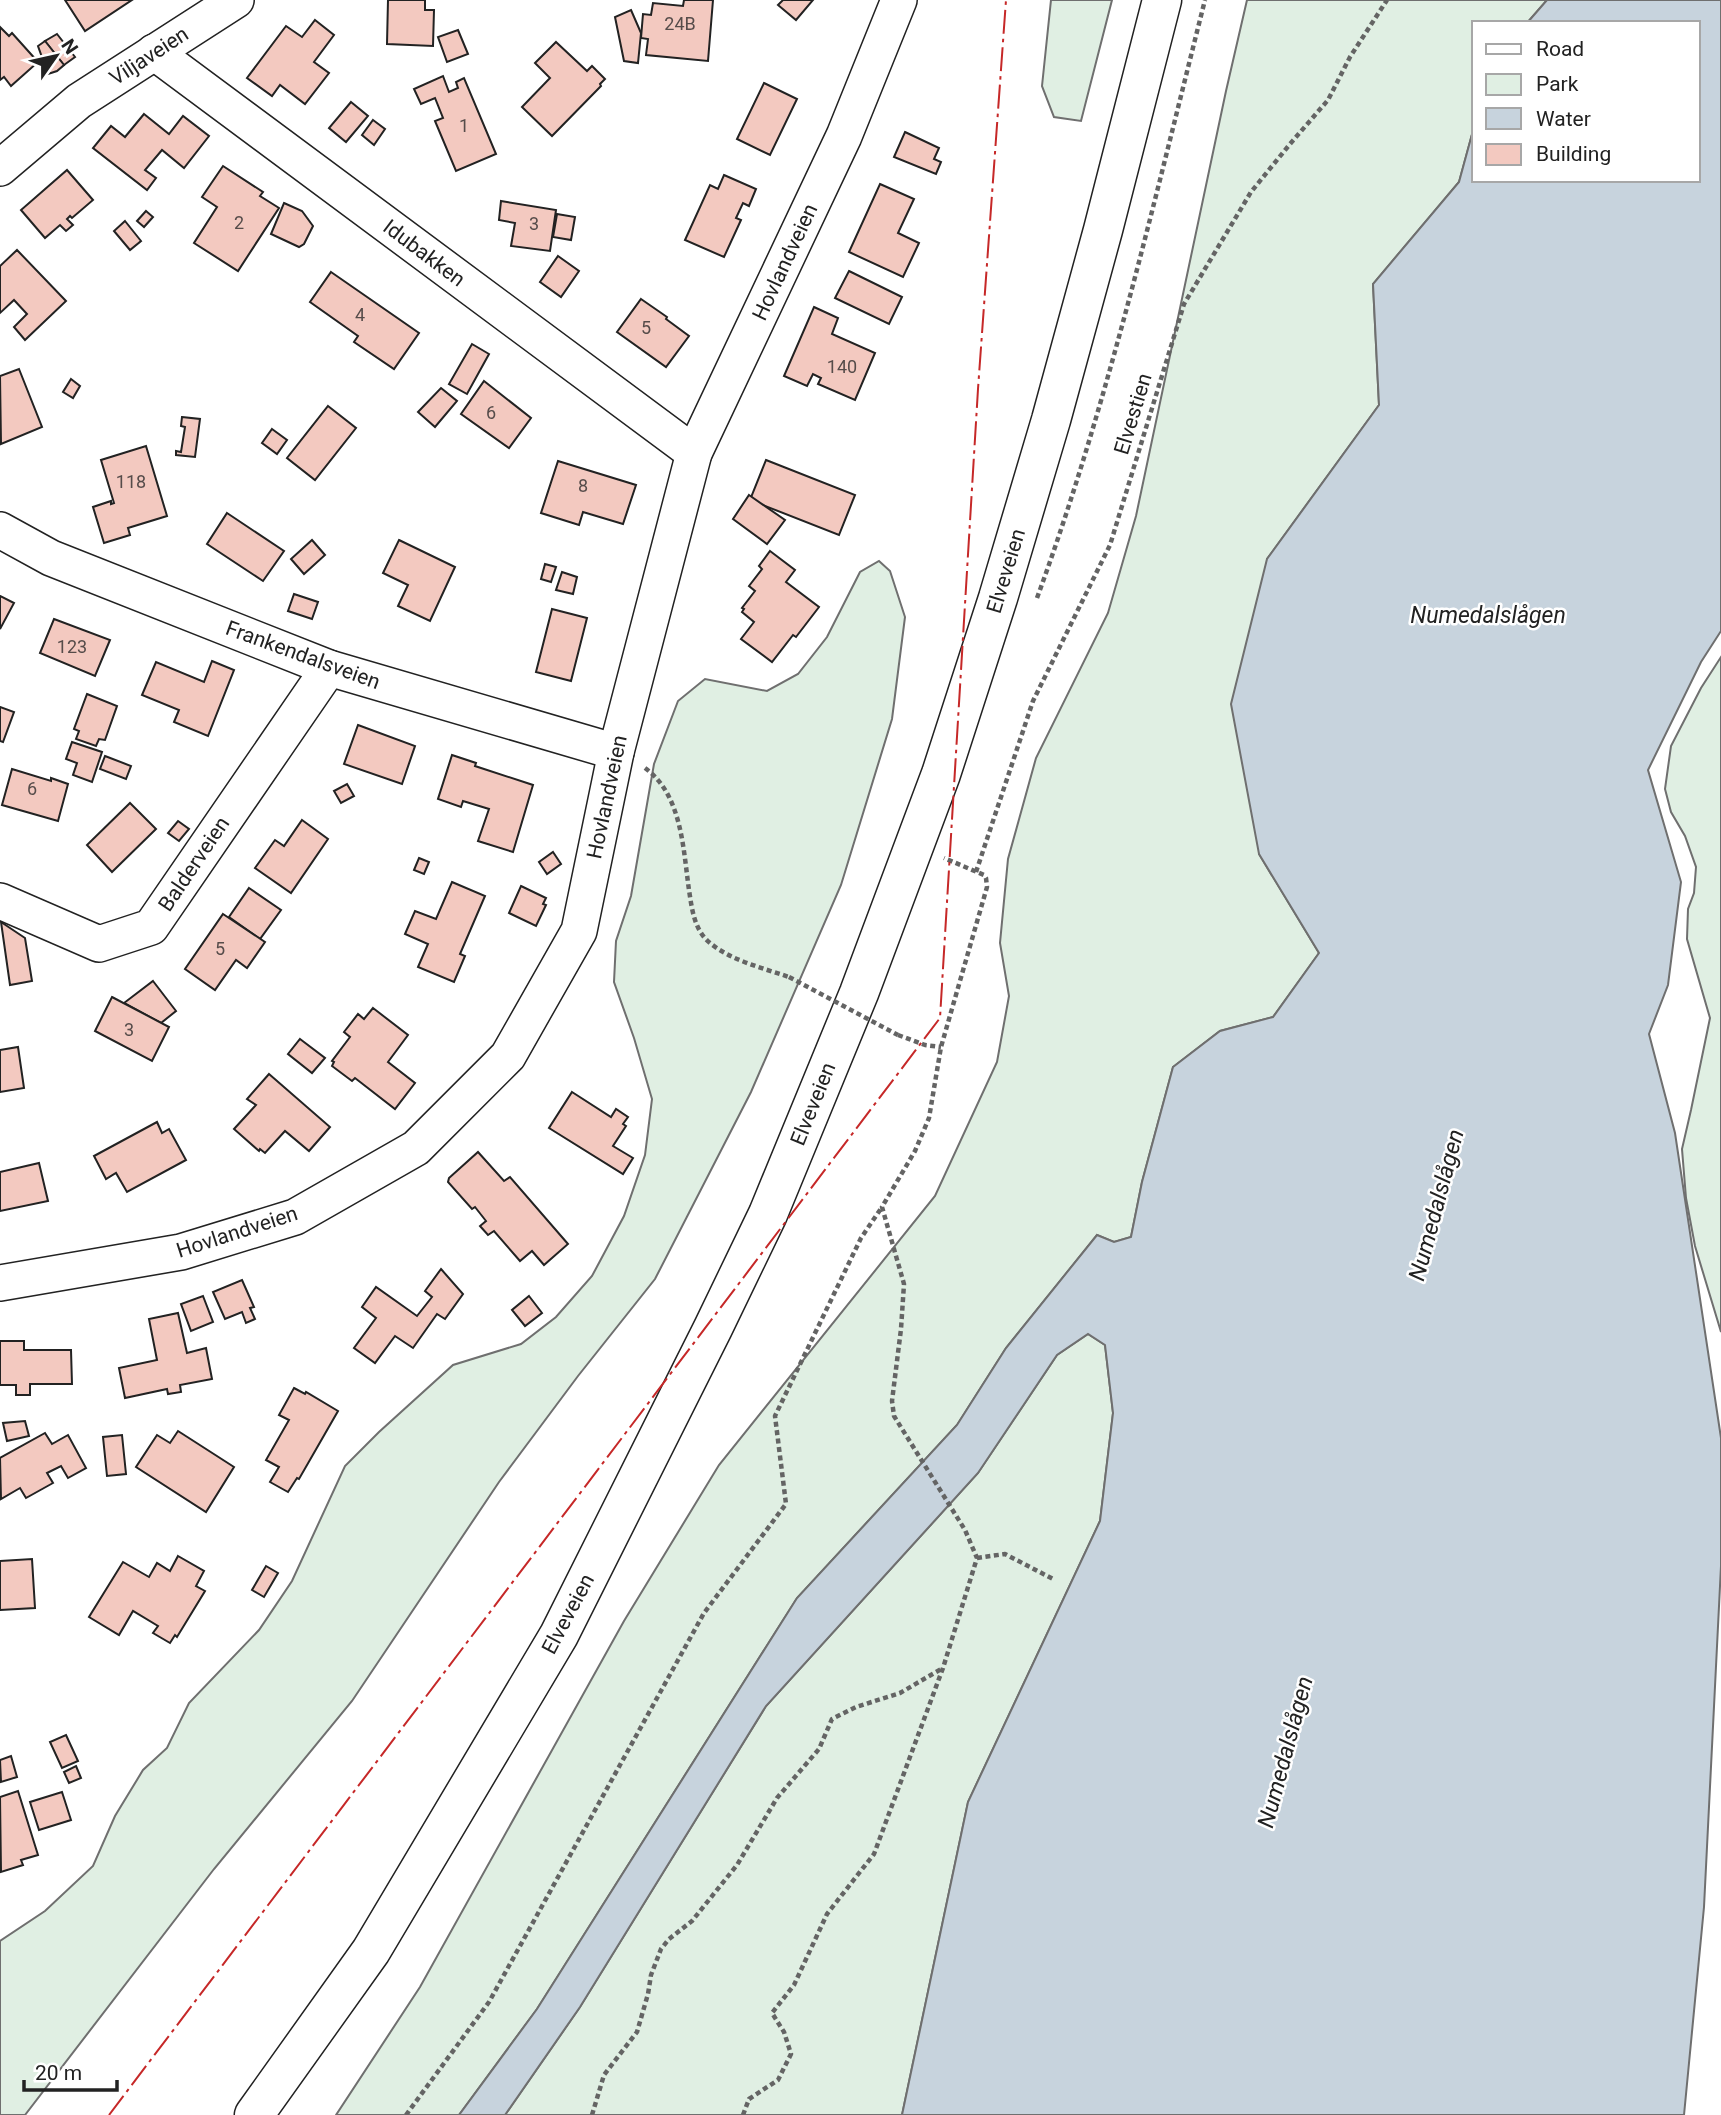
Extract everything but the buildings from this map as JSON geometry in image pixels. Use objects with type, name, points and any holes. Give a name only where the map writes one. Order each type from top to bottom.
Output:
[{"type":"highway","name":"Elveveien","points":[[254,2115],[371,1951],[559,1635],[768,1214],[859,993],[945,762],[1051,420],[1163,0]]},
{"type":"street","name":"Viljaveien","points":[[0,168],[79,101],[236,0]]},
{"type":"street","name":"Hovlandveien","points":[[0,1283],[181,1252],[295,1217],[416,1147],[508,1056],[579,931],[616,752],[694,453],[844,136],[899,0]]},
{"type":"street","name":"Idubakken","points":[[154,52],[694,453]]},
{"type":"street","name":"Frankendalsveien","points":[[0,530],[51,558],[329,668],[616,752]]},
{"type":"street","name":"Balderveien","points":[[0,901],[99,944],[150,928],[329,668]]},
{"type":"path","name":"Elvestien","points":[[976,872],[1033,701],[1110,545],[1184,304],[1251,192],[1328,100],[1350,57],[1387,0]]},
{"type":"path","points":[[616,752],[656,776],[669,793],[681,835],[693,916],[699,931],[710,943],[732,957],[789,977],[898,1035],[925,1045],[941,1047]]},
{"type":"path","points":[[406,2115],[489,2002],[704,1614],[786,1504],[775,1416],[861,1238],[915,1151],[929,1118],[941,1047],[987,887],[986,877],[942,858]]},
{"type":"path","points":[[743,2115],[749,2099],[778,2080],[791,2054],[784,2032],[772,2013],[794,1985],[827,1914],[874,1854],[943,1668],[977,1558],[965,1530],[894,1416],[892,1401],[904,1284],[882,1207]]},
{"type":"path","points":[[977,1558],[1005,1553],[1053,1580]]},
{"type":"path","points":[[592,2115],[604,2075],[637,2032],[651,1975],[661,1949],[692,1921],[737,1865],[778,1798],[820,1749],[832,1719],[856,1707],[900,1693],[943,1668]]},
{"type":"green space","points":[[1051,0],[1112,0],[1081,121],[1054,117],[1042,86]]},
{"type":"green space","points":[[1247,0],[1547,0],[1529,21],[1472,21],[1472,134],[1459,182],[1373,284],[1379,405],[1267,559],[1259,854],[1319,953],[1273,1017],[1220,1031],[1173,1067],[1142,1182],[1131,1237],[1114,1242],[1097,1235],[1006,1348],[957,1425],[797,1598],[537,2009],[459,2115],[336,2115],[420,1987],[624,1621],[719,1465],[935,1196],[997,1062],[1009,996],[1000,943],[1008,859],[1036,758],[1108,613],[1136,516]]},
{"type":"green space","points":[[879,561],[890,571],[905,617],[892,719],[841,885],[751,1092],[655,1279],[499,1482],[352,1701],[214,1869],[25,2115],[0,2115],[0,1941],[45,1911],[93,1866],[115,1816],[143,1770],[167,1748],[189,1703],[259,1630],[292,1581],[345,1466],[453,1365],[521,1344],[556,1317],[592,1276],[624,1216],[645,1155],[652,1099],[614,982],[616,941],[631,896],[654,764],[678,701],[705,679],[767,691],[798,674],[827,637],[860,572]]},
{"type":"green space","points":[[1721,657],[1721,1332],[1695,1246],[1686,1198],[1682,1149],[1710,1018],[1687,939],[1688,909],[1694,893],[1696,867],[1685,836],[1671,812],[1665,789],[1671,746],[1701,688]]},
{"type":"green space","points":[[1088,1334],[1105,1345],[1113,1413],[1100,1521],[968,1802],[902,2115],[505,2115],[580,2007],[766,1706],[978,1473],[1057,1355]]},
{"type":"water","name":"Numedalslågen","points":[[1547,0],[1721,0],[1721,631],[1701,662],[1648,770],[1681,882],[1668,985],[1649,1034],[1675,1133],[1721,1438],[1721,1566],[1704,1907],[1684,2115],[902,2115],[968,1802],[1100,1521],[1113,1413],[1105,1345],[1088,1334],[1057,1355],[978,1473],[766,1706],[580,2007],[505,2115],[459,2115],[537,2009],[797,1598],[957,1425],[1006,1348],[1097,1235],[1114,1242],[1131,1237],[1142,1182],[1173,1067],[1220,1031],[1273,1017],[1319,953],[1259,854],[1231,704],[1267,559],[1379,405],[1373,284],[1459,182],[1472,134],[1472,182],[1700,182],[1700,21],[1529,21]]},
{"type":"power","points":[[109,2115],[940,1018],[978,389],[1006,0]]}]
